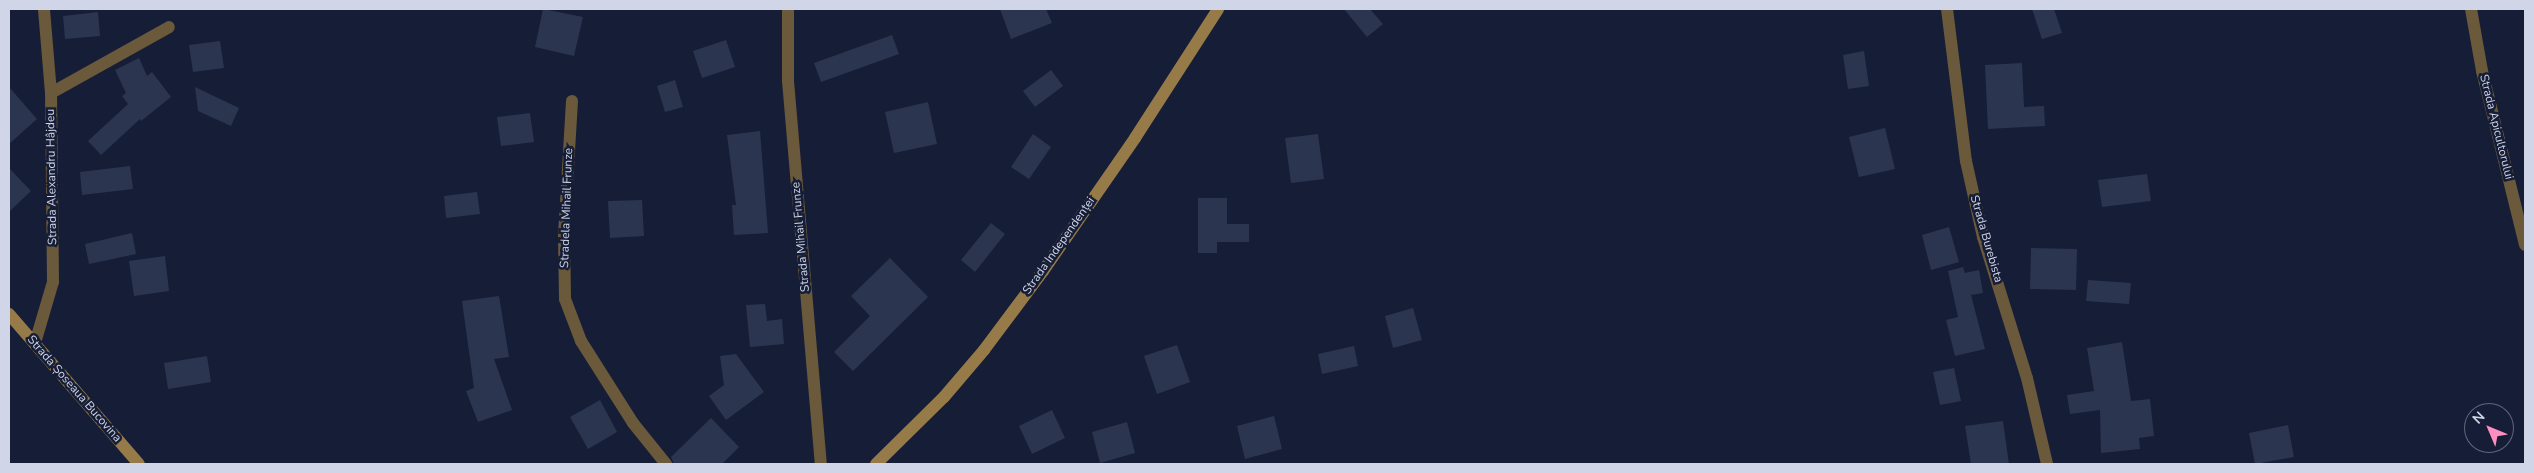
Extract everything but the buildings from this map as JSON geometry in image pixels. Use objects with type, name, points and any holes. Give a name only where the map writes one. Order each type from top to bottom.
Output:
[{"type":"main road","name":"Strada Independenței","points":[[876,464],[944,397],[984,350],[1043,271],[1134,138],[1218,9]]},
{"type":"main road","name":"Strada Șoseaua Bucovina","points":[[9,314],[139,464]]},
{"type":"street","name":"Strada Alexandru Hâjdeu","points":[[35,343],[53,282],[51,93],[44,9]]},
{"type":"street","name":"Strada Mihail Frunze","points":[[788,9],[788,81],[821,464]]},
{"type":"street","name":"Strada Burebista","points":[[1947,9],[1966,162],[1984,237],[2027,378],[2047,464]]},
{"type":"street","name":"Strada Apicultorului","points":[[2471,9],[2482,72],[2525,245]]},
{"type":"street","points":[[51,93],[168,27]]},
{"type":"street","name":"Stradela Mihail Frunze","points":[[572,101],[564,236],[565,299],[581,341],[633,423],[666,464]]}]
